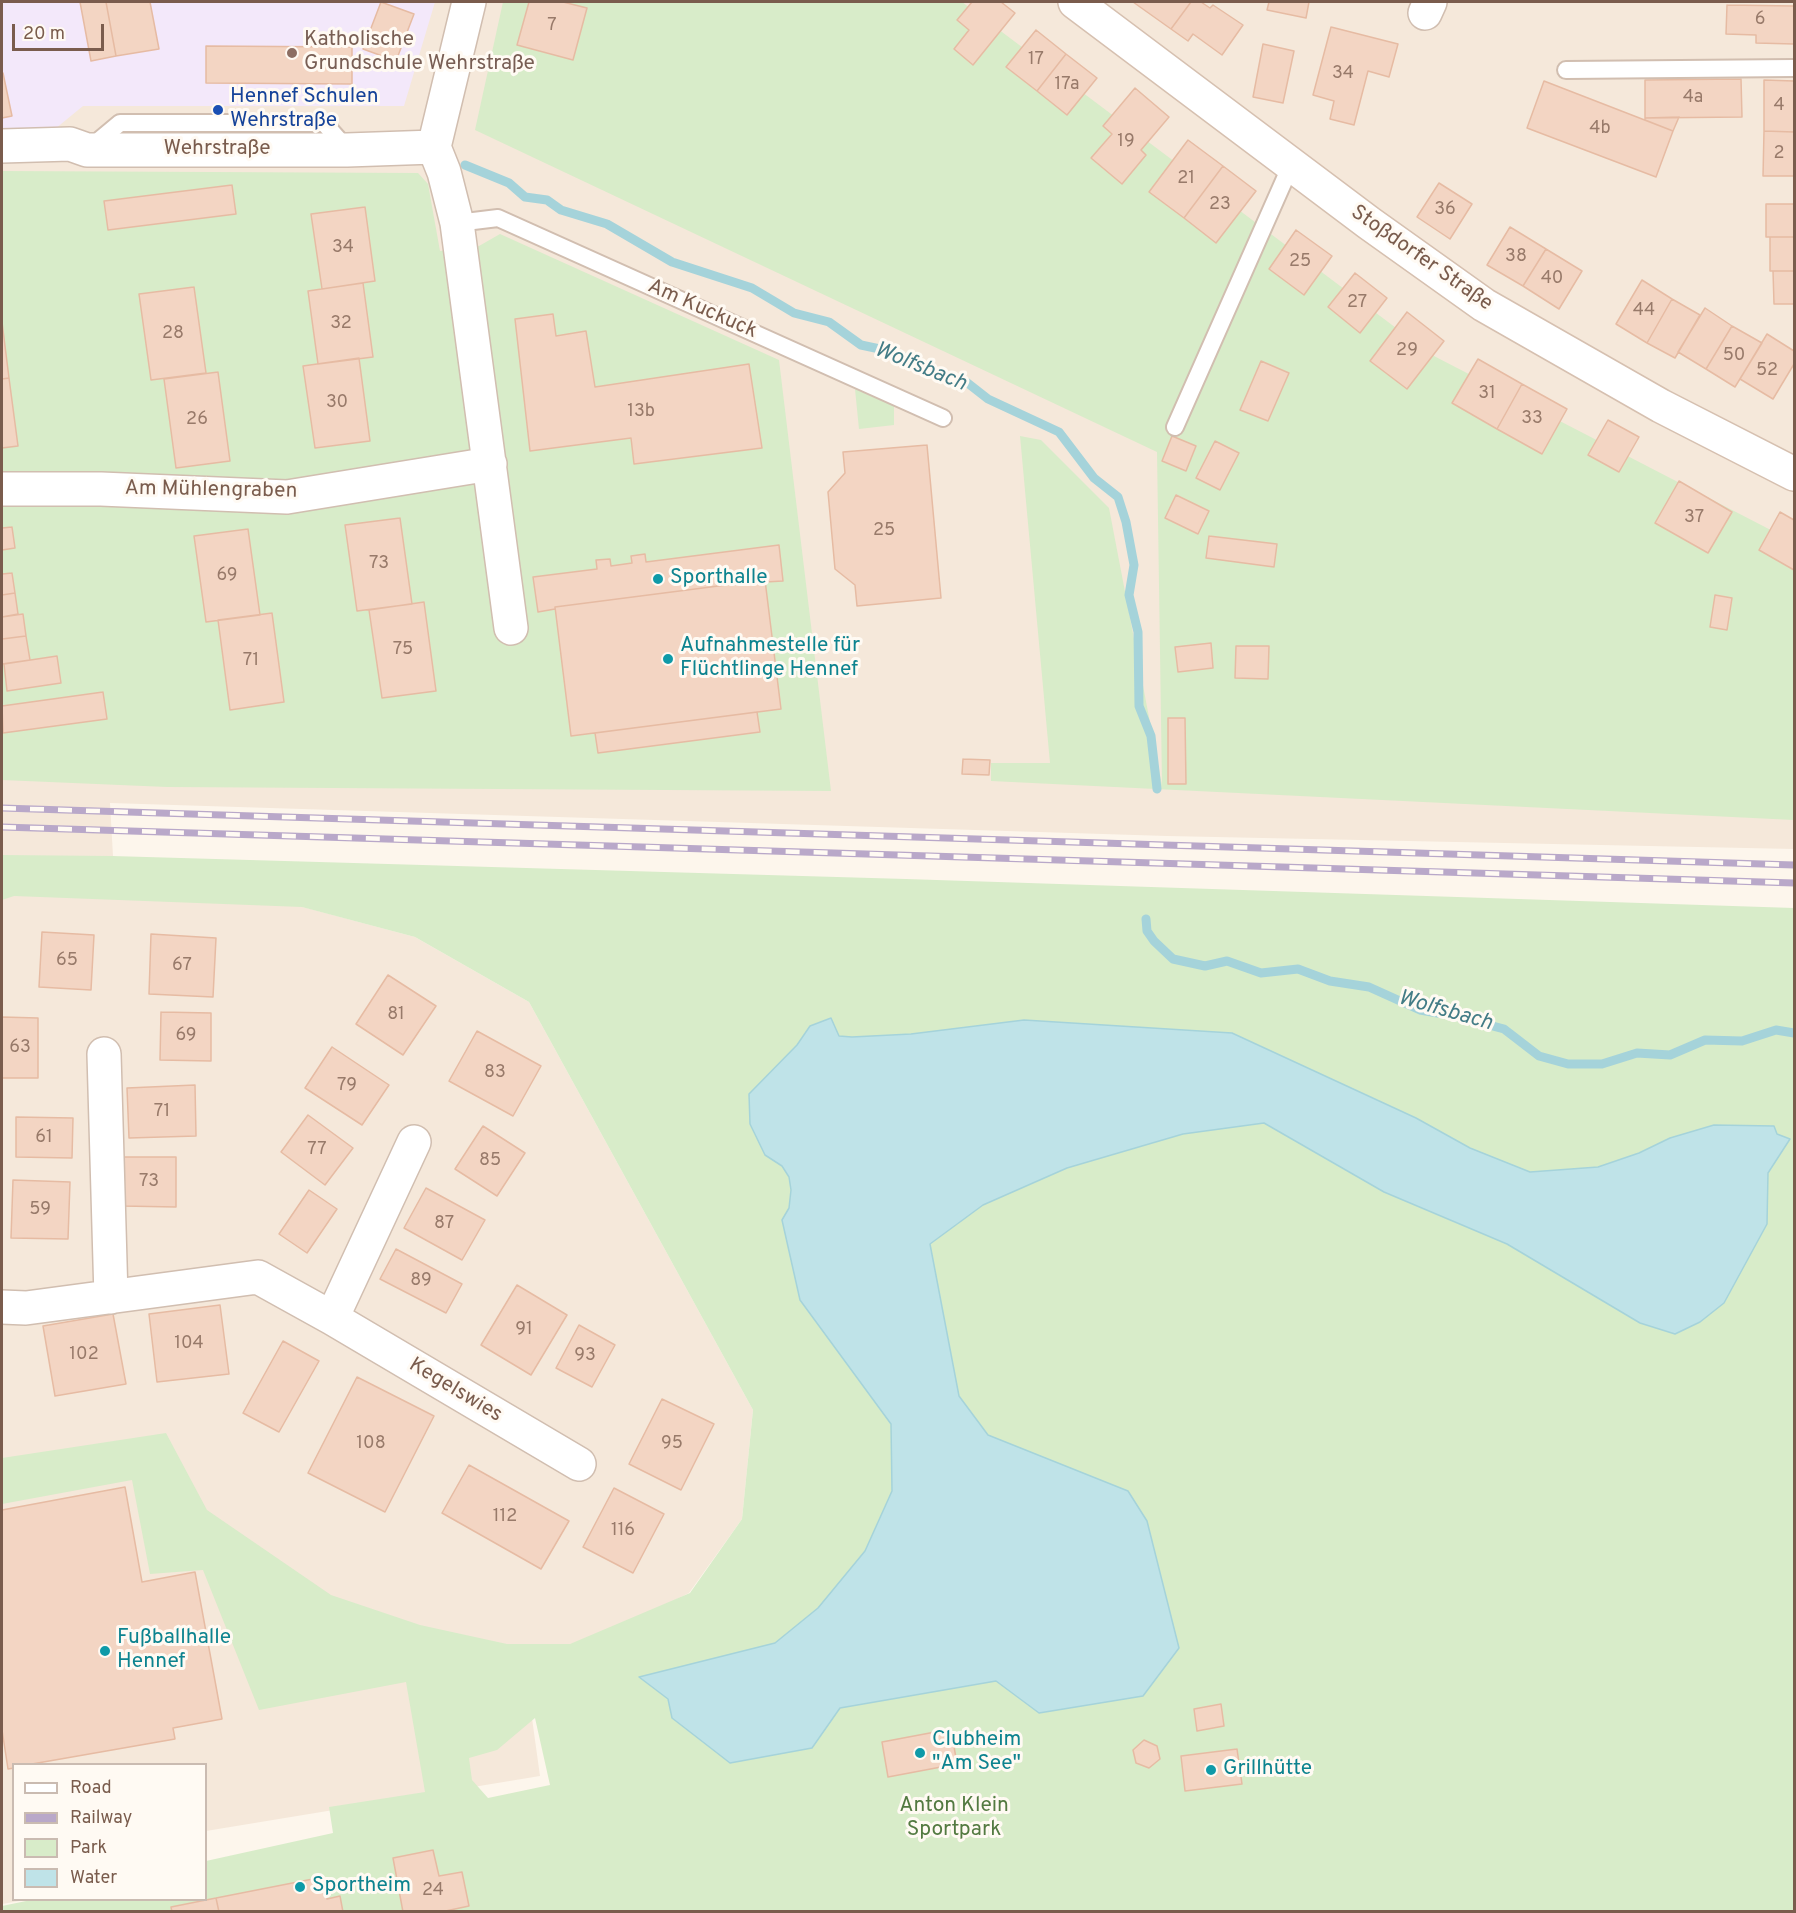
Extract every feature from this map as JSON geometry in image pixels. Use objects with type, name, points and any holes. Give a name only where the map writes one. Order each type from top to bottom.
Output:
[{"type":"street","points":[[469,2],[434,147],[444,172],[457,223],[512,628]]},
{"type":"street","name":"Stoßdorfer Straße","points":[[1075,2],[1291,165],[1484,305],[1661,406],[1794,474]]},
{"type":"street","name":"Wehrstraße","points":[[2,146],[69,144],[87,150],[347,150],[434,147]]},
{"type":"street","name":"Am Mühlengraben","points":[[2,489],[101,489],[287,497],[490,464]]},
{"type":"street","points":[[104,1054],[111,1297]]},
{"type":"street","points":[[332,1318],[414,1142]]},
{"type":"street","name":"Kegelswies","points":[[2,1307],[26,1308],[258,1278],[332,1318],[579,1464]]},
{"type":"lane","points":[[1566,70],[1794,68]]},
{"type":"lane","points":[[1175,427],[1291,165]]},
{"type":"lane","name":"Am Kuckuck","points":[[457,223],[498,218],[943,418]]},
{"type":"shaded area","points":[[2,2],[1794,2],[1794,849],[1167,836],[110,803],[113,856],[415,937],[529,1002],[753,1410],[742,1519],[689,1593],[526,1675],[540,1776],[207,1831],[207,1763],[12,1763],[12,1901],[19,1901],[2,1904]]},
{"type":"shaded area","points":[[2,2],[435,2],[404,106],[83,106],[55,129],[2,129]]},
{"type":"green space","points":[[503,2],[962,2],[1432,355],[1794,542],[1794,820],[991,781],[991,763],[1050,763],[1020,436],[1041,440],[1109,508],[1162,785],[1157,452],[475,130]]},
{"type":"green space","points":[[2,171],[418,173],[428,184],[440,251],[479,246],[500,234],[779,360],[831,791],[167,787],[2,780]]},
{"type":"green space","points":[[855,389],[894,406],[894,425],[859,429]]},
{"type":"green space","name":"Anton Klein Sportpark","points":[[2,855],[112,856],[906,879],[1794,908],[1794,1911],[2,1911],[2,1906],[26,1901],[207,1901],[207,1861],[333,1833],[329,1807],[425,1792],[406,1682],[259,1710],[203,1570],[150,1574],[132,1480],[2,1504],[2,1458],[166,1433],[207,1510],[331,1595],[420,1625],[507,1644],[570,1644],[690,1593],[742,1519],[753,1410],[529,1002],[415,937],[302,907],[14,896],[2,900]],"holes":[[[535,1718],[550,1785],[488,1798],[472,1780],[469,1758],[497,1750]]]},
{"type":"water","points":[[831,1018],[839,1036],[852,1037],[911,1034],[1024,1020],[1232,1033],[1416,1118],[1470,1148],[1530,1172],[1598,1167],[1639,1153],[1670,1138],[1714,1125],[1774,1126],[1777,1134],[1790,1139],[1768,1173],[1767,1224],[1724,1303],[1700,1322],[1675,1334],[1640,1323],[1507,1244],[1384,1192],[1264,1123],[1183,1134],[1067,1168],[983,1205],[930,1244],[959,1396],[988,1435],[1128,1491],[1147,1521],[1179,1648],[1143,1696],[1039,1713],[996,1681],[840,1708],[812,1748],[730,1763],[672,1718],[668,1699],[639,1677],[775,1643],[818,1608],[865,1551],[892,1491],[891,1424],[800,1300],[782,1220],[789,1208],[791,1190],[789,1177],[782,1166],[765,1155],[750,1124],[749,1094],[797,1045],[810,1026]]},
{"type":"building","points":[[80,2],[106,2],[116,56],[91,61]]},
{"type":"building","points":[[106,2],[150,2],[159,49],[116,56]]},
{"type":"building","points":[[381,2],[414,14],[396,61],[363,49]]},
{"type":"building","points":[[529,2],[563,2],[587,8],[573,60],[517,45]]},
{"type":"building","points":[[972,2],[1001,2],[1015,13],[973,65],[954,49],[969,30],[957,20]]},
{"type":"building","points":[[1133,2],[1191,2],[1171,29]]},
{"type":"building","points":[[1191,2],[1201,2],[1210,8],[1213,5],[1243,25],[1222,55],[1193,34],[1188,41],[1171,29]]},
{"type":"building","points":[[1269,2],[1309,2],[1306,18],[1267,10]]},
{"type":"building","points":[[1727,5],[1794,6],[1794,44],[1756,43],[1756,35],[1726,34]]},
{"type":"building","points":[[1331,27],[1398,44],[1389,77],[1368,71],[1354,125],[1330,119],[1334,101],[1313,95]]},
{"type":"building","points":[[1036,30],[1066,54],[1037,91],[1006,67]]},
{"type":"building","points":[[1263,44],[1294,51],[1283,103],[1253,97]]},
{"type":"building","points":[[206,46],[352,47],[352,84],[206,83]]},
{"type":"building","points":[[1066,54],[1097,78],[1067,115],[1037,91]]},
{"type":"building","points":[[2,73],[12,116],[2,118]]},
{"type":"building","points":[[1741,79],[1742,117],[1645,118],[1645,80]]},
{"type":"building","points":[[1764,80],[1794,81],[1794,132],[1764,131]]},
{"type":"building","points":[[1544,81],[1673,131],[1656,177],[1527,128]]},
{"type":"building","points":[[1135,88],[1169,117],[1141,150],[1146,155],[1122,184],[1091,158],[1112,134],[1103,126]]},
{"type":"building","points":[[1679,117],[1673,131],[1645,120],[1645,118]]},
{"type":"building","points":[[1764,131],[1794,132],[1794,176],[1763,176]]},
{"type":"building","points":[[1188,140],[1223,166],[1184,218],[1149,192]]},
{"type":"building","points":[[1223,166],[1256,191],[1216,243],[1184,218]]},
{"type":"building","points":[[1439,183],[1472,204],[1450,239],[1417,217]]},
{"type":"building","points":[[232,185],[236,214],[108,230],[104,201]]},
{"type":"building","points":[[1766,204],[1794,204],[1794,237],[1766,237]]},
{"type":"building","points":[[365,207],[375,281],[322,289],[311,214]]},
{"type":"building","points":[[1510,227],[1546,249],[1523,286],[1487,265]]},
{"type":"building","points":[[1296,230],[1332,256],[1304,295],[1269,269]]},
{"type":"building","points":[[1770,237],[1794,237],[1794,271],[1770,271]]},
{"type":"building","points":[[1546,249],[1582,271],[1559,309],[1523,286]]},
{"type":"building","points":[[1773,271],[1794,271],[1794,304],[1774,304]]},
{"type":"building","points":[[1355,273],[1387,298],[1360,333],[1328,307]]},
{"type":"building","points":[[1642,280],[1672,299],[1647,343],[1616,324]]},
{"type":"building","points":[[363,283],[373,357],[318,364],[308,291]]},
{"type":"building","points":[[194,287],[206,373],[151,380],[139,294]]},
{"type":"building","points":[[1672,299],[1700,315],[1675,358],[1647,343]]},
{"type":"building","points":[[1705,308],[1732,326],[1706,369],[1678,352]]},
{"type":"building","points":[[1407,312],[1444,341],[1407,389],[1370,361]]},
{"type":"building","points":[[553,314],[556,336],[586,331],[595,387],[749,364],[762,448],[634,464],[631,438],[530,451],[515,319]]},
{"type":"building","points":[[2,322],[9,378],[2,379]]},
{"type":"building","points":[[1732,326],[1762,343],[1735,387],[1706,369]]},
{"type":"building","points":[[1767,334],[1794,351],[1794,364],[1773,399],[1740,379]]},
{"type":"building","points":[[359,358],[370,441],[315,448],[303,366]]},
{"type":"building","points":[[1478,359],[1522,384],[1497,429],[1452,403]]},
{"type":"building","points":[[1261,361],[1289,373],[1268,421],[1240,410]]},
{"type":"building","points":[[218,372],[230,461],[176,468],[164,379]]},
{"type":"building","points":[[9,378],[18,446],[2,448],[2,379]]},
{"type":"building","points":[[1522,384],[1567,409],[1542,454],[1497,429]]},
{"type":"building","points":[[1608,420],[1639,437],[1619,472],[1588,455]]},
{"type":"building","points":[[1172,436],[1196,446],[1186,471],[1162,461]]},
{"type":"building","points":[[1215,441],[1239,453],[1220,490],[1196,478]]},
{"type":"building","points":[[927,445],[941,598],[857,606],[855,585],[835,569],[828,492],[845,473],[843,452]]},
{"type":"building","points":[[1679,481],[1732,512],[1708,553],[1655,523]]},
{"type":"building","points":[[1176,495],[1209,511],[1198,534],[1165,518]]},
{"type":"building","points":[[1780,512],[1794,520],[1794,570],[1759,550]]},
{"type":"building","points":[[400,518],[412,604],[357,611],[345,525]]},
{"type":"building","points":[[12,527],[15,548],[2,550],[2,528]]},
{"type":"building","points":[[248,529],[260,615],[206,622],[194,536]]},
{"type":"building","points":[[1209,536],[1277,544],[1274,567],[1206,558]]},
{"type":"building","name":"Sporthalle","points":[[779,545],[783,581],[765,582],[765,580],[555,607],[555,609],[538,612],[533,577],[597,569],[596,560],[610,559],[611,566],[632,563],[631,556],[645,554],[646,562]]},
{"type":"building","points":[[12,573],[15,593],[2,595],[2,574]]},
{"type":"building","name":"Aufnahmestelle für Flüchtlinge Hennef","points":[[765,580],[781,709],[571,736],[555,607]]},
{"type":"building","points":[[15,593],[18,614],[2,617],[2,595]]},
{"type":"building","points":[[1715,595],[1732,598],[1727,630],[1710,627]]},
{"type":"building","points":[[424,602],[436,691],[382,698],[369,610]]},
{"type":"building","points":[[272,613],[284,702],[230,710],[218,620]]},
{"type":"building","points":[[23,614],[26,636],[2,639],[2,617]]},
{"type":"building","points":[[26,636],[30,660],[2,664],[2,639]]},
{"type":"building","points":[[1211,643],[1213,668],[1178,672],[1175,647]]},
{"type":"building","points":[[1236,646],[1269,646],[1268,679],[1235,678]]},
{"type":"building","points":[[57,656],[61,683],[7,691],[4,664]]},
{"type":"building","points":[[103,692],[107,719],[3,733],[2,706]]},
{"type":"building","points":[[757,712],[760,732],[598,753],[595,733]]},
{"type":"building","points":[[1168,718],[1185,718],[1186,784],[1168,784]]},
{"type":"building","points":[[963,759],[990,760],[989,775],[962,774]]},
{"type":"building","points":[[42,932],[94,935],[91,990],[39,987]]},
{"type":"building","points":[[151,934],[216,938],[213,997],[149,994]]},
{"type":"building","points":[[388,975],[436,1006],[403,1055],[356,1024]]},
{"type":"building","points":[[161,1012],[211,1013],[211,1061],[160,1060]]},
{"type":"building","points":[[2,1017],[38,1018],[38,1078],[2,1078]]},
{"type":"building","points":[[477,1031],[541,1066],[513,1116],[449,1081]]},
{"type":"building","points":[[332,1047],[389,1085],[362,1125],[305,1088]]},
{"type":"building","points":[[195,1085],[196,1136],[129,1138],[127,1088]]},
{"type":"building","points":[[308,1115],[353,1148],[325,1185],[281,1152]]},
{"type":"building","points":[[16,1117],[73,1118],[72,1158],[16,1157]]},
{"type":"building","points":[[483,1126],[525,1153],[497,1196],[455,1169]]},
{"type":"building","points":[[122,1157],[176,1157],[176,1207],[122,1206]]},
{"type":"building","points":[[13,1180],[70,1182],[68,1239],[11,1238]]},
{"type":"building","points":[[426,1188],[485,1220],[462,1260],[404,1228]]},
{"type":"building","points":[[309,1190],[337,1209],[307,1253],[279,1234]]},
{"type":"building","points":[[396,1249],[462,1284],[446,1313],[380,1279]]},
{"type":"building","points":[[517,1285],[567,1315],[531,1375],[481,1345]]},
{"type":"building","points":[[220,1305],[229,1374],[157,1382],[149,1314]]},
{"type":"building","points":[[113,1314],[126,1384],[55,1396],[43,1326]]},
{"type":"building","points":[[579,1325],[615,1345],[592,1387],[556,1368]]},
{"type":"building","points":[[283,1341],[319,1361],[279,1432],[243,1413]]},
{"type":"building","points":[[357,1377],[434,1416],[385,1512],[308,1473]]},
{"type":"building","points":[[662,1399],[714,1424],[681,1490],[629,1464]]},
{"type":"building","points":[[469,1465],[569,1521],[541,1569],[442,1513]]},
{"type":"building","name":"Fußballhalle Hennef","points":[[125,1487],[142,1582],[195,1572],[222,1719],[173,1728],[175,1739],[38,1763],[12,1763],[12,1768],[8,1769],[2,1730],[2,1510]]},
{"type":"building","points":[[614,1488],[664,1514],[633,1573],[583,1547]]},
{"type":"building","points":[[1221,1704],[1224,1726],[1197,1731],[1194,1709]]},
{"type":"building","name":"Clubheim \"Am See\"","points":[[951,1729],[957,1764],[888,1777],[882,1742]]},
{"type":"building","points":[[1144,1740],[1157,1746],[1160,1759],[1149,1768],[1136,1763],[1133,1750]]},
{"type":"building","name":"Grillhütte","points":[[1237,1749],[1242,1784],[1185,1791],[1181,1756]]},
{"type":"building","points":[[433,1850],[439,1876],[462,1872],[469,1906],[441,1912],[403,1912],[393,1858]]},
{"type":"building","name":"Sportheim","points":[[323,1877],[327,1899],[340,1896],[343,1912],[219,1912],[216,1898]]},
{"type":"building","points":[[216,1898],[219,1912],[172,1912],[171,1907]]},
{"type":"waterway","name":"Wolfsbach","points":[[465,165],[509,183],[525,197],[547,200],[561,210],[607,224],[672,262],[752,288],[794,313],[829,322],[861,345],[894,352],[948,379],[965,381],[988,399],[1059,432],[1094,478],[1118,497],[1126,522],[1134,565],[1129,595],[1138,632],[1139,706],[1151,736],[1157,789]]},
{"type":"waterway","name":"Wolfsbach","points":[[1146,919],[1147,931],[1173,959],[1205,966],[1227,961],[1261,973],[1298,969],[1330,981],[1369,987],[1420,1010],[1455,1016],[1504,1029],[1539,1056],[1568,1064],[1602,1064],[1637,1053],[1670,1055],[1705,1040],[1742,1041],[1776,1030],[1794,1033]]},
{"type":"railway","points":[[2,808],[1794,865]]},
{"type":"railway","points":[[2,827],[1794,883]]},
{"type":"place","name":"Katholische Grundschule Wehrstraße","points":[[292,53]]},
{"type":"place","name":"Hennef Schulen Wehrstraße","points":[[218,110]]},
{"type":"place","name":"Sporthalle","points":[[658,579]]},
{"type":"place","name":"Aufnahmestelle für Flüchtlinge Hennef","points":[[668,659]]},
{"type":"place","name":"Fußballhalle Hennef","points":[[105,1651]]},
{"type":"place","name":"Clubheim \"Am See\"","points":[[920,1753]]},
{"type":"place","name":"Grillhütte","points":[[1211,1770]]},
{"type":"place","name":"Sportheim","points":[[300,1887]]}]
